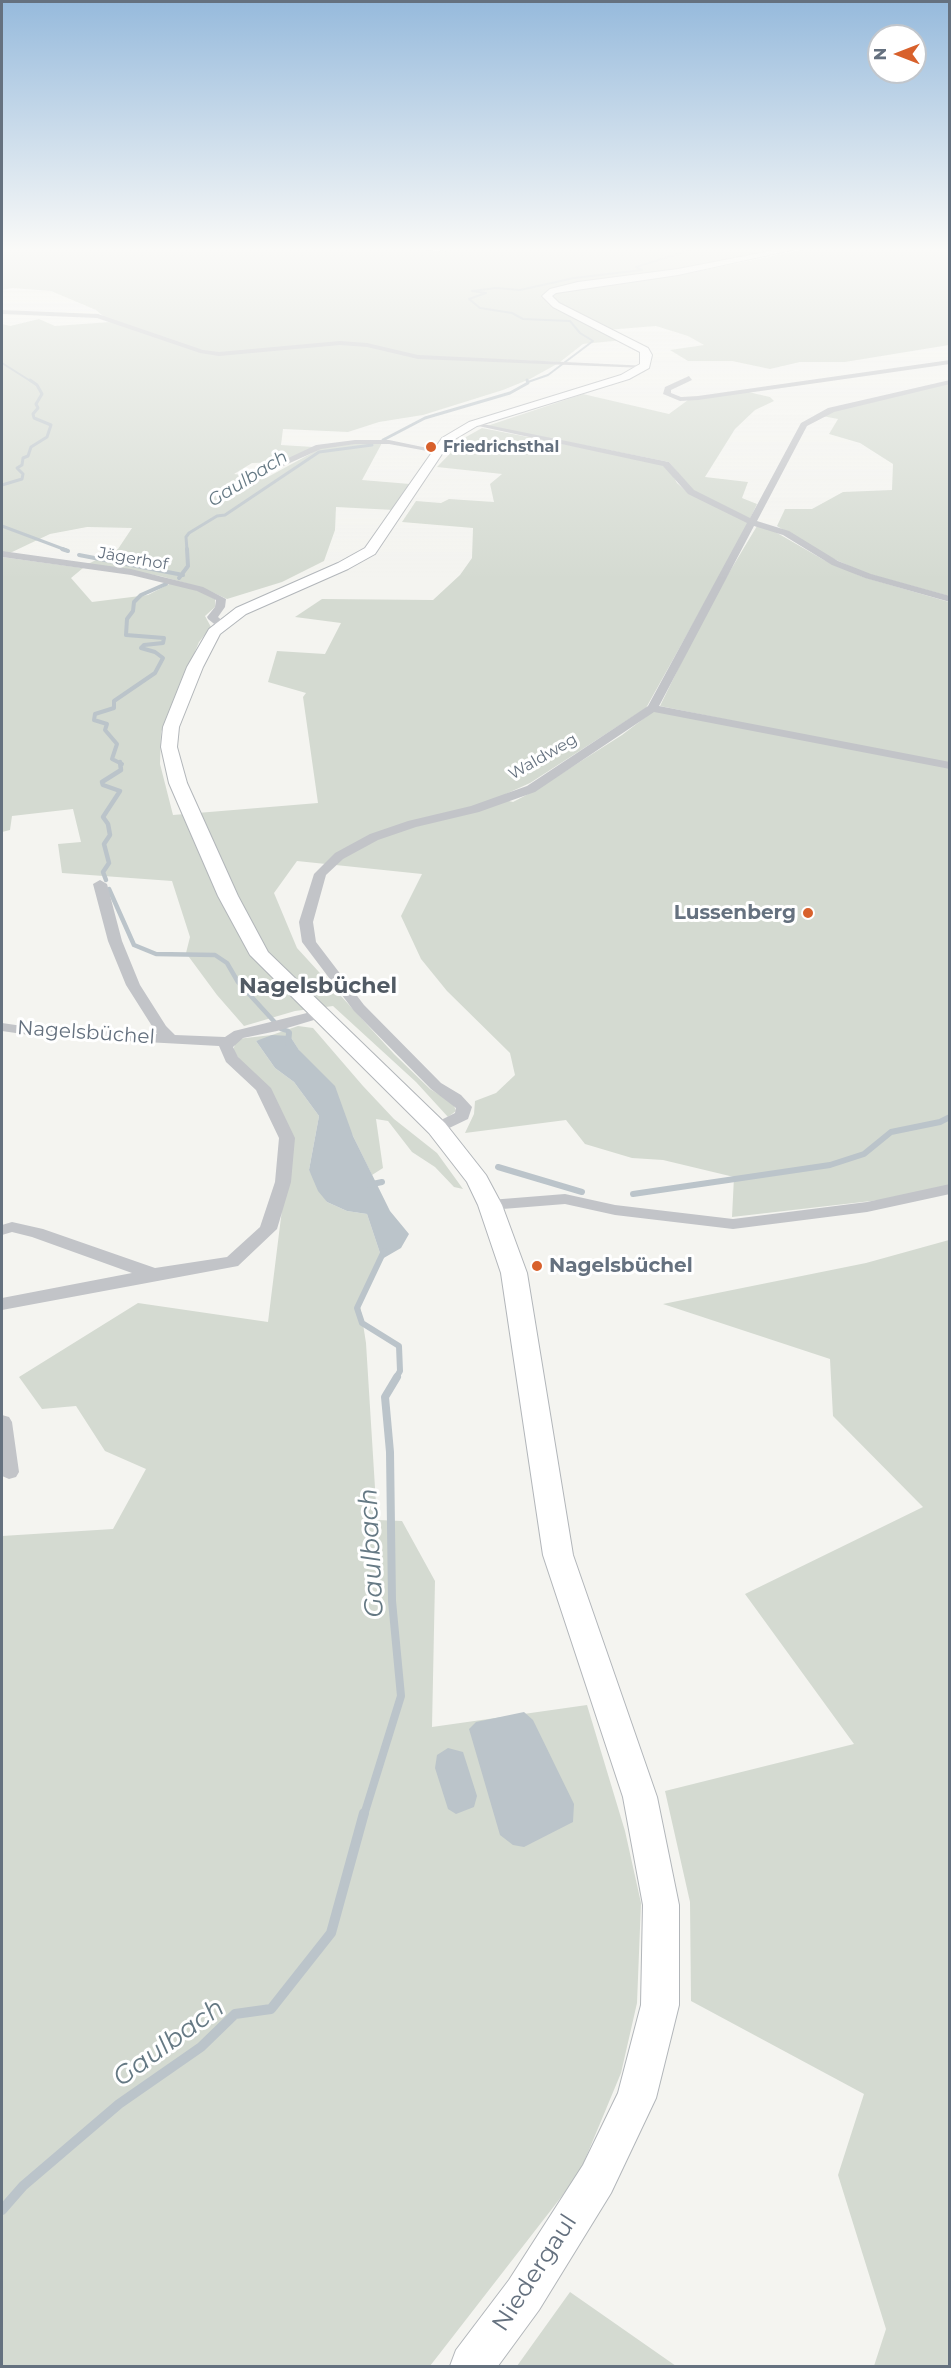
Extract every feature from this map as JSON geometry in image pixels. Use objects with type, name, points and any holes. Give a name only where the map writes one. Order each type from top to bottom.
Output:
[{"type":"main road","points":[[222,625],[254,605],[344,566],[370,551],[446,440],[473,424],[625,377],[645,366],[646,360]]},
{"type":"main road","name":"Niedergaul","points":[[222,625],[202,653],[171,727],[169,747],[172,764],[228,896],[260,955],[437,1128],[478,1180],[490,1205],[514,1273],[558,1556],[640,1797],[661,1905],[660,2005],[636,2098],[597,2178],[524,2295],[472,2367]]},
{"type":"street","points":[[477,360],[645,366]]},
{"type":"street","points":[[690,378],[668,389],[667,394],[680,399],[698,398],[950,362]]},
{"type":"street","name":"Waldweg","points":[[437,1128],[462,1116],[464,1107],[456,1098],[436,1086],[358,1008],[309,942],[306,922],[320,874],[339,856],[374,837],[412,824],[475,809],[531,789],[652,708],[723,572],[753,523],[804,425],[831,410],[950,382]]},
{"type":"street","points":[[473,424],[666,464],[691,492],[753,523],[786,533],[835,563],[868,576],[950,599]]},
{"type":"street","points":[[269,469],[319,447],[348,443],[389,442],[438,451]]},
{"type":"street","name":"Jägerhof","points":[[2,554],[131,572],[200,589],[221,599],[220,607],[212,617],[222,625]]},
{"type":"street","points":[[652,708],[950,766]]},
{"type":"street","name":"Nagelsbüchel","points":[[100,884],[115,941],[132,985],[159,1029],[170,1038]]},
{"type":"street","name":"Nagelsbüchel","points":[[2,1027],[36,1032],[228,1042],[239,1034],[272,1028],[319,1014]]},
{"type":"street","points":[[2,1304],[154,1274],[232,1262],[268,1229],[283,1182],[287,1138],[263,1088],[226,1053],[228,1042]]},
{"type":"street","points":[[490,1205],[565,1199],[615,1210],[733,1224],[867,1207],[950,1189]]},
{"type":"street","points":[[2,1230],[12,1227],[37,1233],[154,1274]]},
{"type":"street","points":[[2,1422],[9,1472]]},
{"type":"shaded area","points":[[2,360],[487,360],[557,364],[530,379],[503,390],[423,415],[379,422],[348,432],[283,429],[281,445],[314,447],[285,462],[252,463],[234,474],[266,478],[321,448],[382,443],[362,480],[410,484],[394,510],[336,507],[335,530],[324,561],[282,582],[227,599],[203,588],[160,576],[88,564],[118,549],[132,528],[87,527],[50,534],[10,553],[2,553]]},
{"type":"shaded area","points":[[500,360],[563,360],[560,362]]},
{"type":"shaded area","points":[[686,360],[860,360],[845,362],[800,362],[770,369],[732,361]]},
{"type":"shaded area","points":[[949,383],[949,596],[865,573],[825,555],[777,526],[785,509],[812,509],[843,492],[892,490],[893,464],[860,443],[829,434],[838,419],[822,416],[835,410]]},
{"type":"shaded area","points":[[744,391],[770,397],[774,401],[755,410],[735,429],[705,477],[748,482],[742,498],[757,504],[750,519],[694,492],[669,462],[487,426],[583,394],[669,414],[688,400]]},
{"type":"shaded area","points":[[482,428],[660,463],[671,472],[677,483],[687,492],[749,523],[646,708],[530,783],[497,798],[513,802],[534,791],[622,735],[655,710],[949,768],[949,1189],[932,1194],[732,1217],[734,1177],[663,1160],[632,1158],[585,1144],[566,1120],[465,1133],[474,1114],[475,1101],[496,1093],[515,1075],[510,1053],[447,991],[421,959],[401,916],[422,874],[297,861],[274,893],[297,948],[394,1054],[430,1089],[453,1103],[456,1111],[448,1117],[416,1082],[333,1006],[295,1011],[244,1026],[217,995],[186,953],[190,937],[172,881],[62,873],[58,844],[81,842],[73,809],[12,816],[10,830],[2,832],[2,557],[83,568],[71,578],[92,602],[148,595],[171,583],[199,591],[215,599],[215,607],[205,616],[211,627],[199,642],[161,732],[160,764],[173,815],[318,803],[303,697],[306,693],[268,682],[277,651],[325,654],[341,623],[295,617],[322,599],[433,600],[460,575],[472,558],[473,528],[402,522],[416,501],[441,503],[449,499],[494,502],[490,484],[502,474],[437,467],[466,437]]},
{"type":"shaded area","points":[[757,526],[772,530],[824,560],[863,577],[949,602],[949,765],[660,706],[709,606]]},
{"type":"shaded area","points":[[298,1026],[313,1028],[394,1119],[437,1153],[463,1189],[454,1187],[435,1167],[412,1152],[388,1121],[376,1119],[383,1168],[372,1175],[353,1136],[290,1036],[256,1041],[275,1068],[294,1082],[319,1116],[309,1170],[327,1202],[347,1211],[367,1214],[382,1259],[360,1305],[366,1343],[377,1520],[402,1521],[435,1581],[432,1727],[587,1705],[625,1831],[641,1903],[637,2003],[621,2073],[579,2174],[430,2366],[2,2366],[2,1536],[113,1529],[146,1469],[105,1451],[76,1406],[42,1409],[19,1377],[138,1303],[268,1322],[291,1137],[233,1050],[237,1039],[272,1035]]},
{"type":"shaded area","points":[[272,1035],[290,1036],[299,1050],[335,1086],[353,1136],[390,1211],[409,1234],[401,1248],[382,1259],[367,1214],[347,1211],[327,1202],[318,1191],[309,1170],[319,1116],[294,1082],[275,1068],[256,1041]]},
{"type":"shaded area","points":[[949,1240],[949,2366],[874,2366],[886,2329],[838,2175],[864,2094],[691,2001],[690,1902],[665,1791],[854,1744],[745,1594],[923,1507],[833,1416],[830,1359],[663,1304],[866,1263]]},
{"type":"shaded area","points":[[524,1712],[533,1720],[574,1804],[573,1822],[524,1847],[513,1845],[500,1835],[469,1729],[476,1722]]},
{"type":"shaded area","points":[[448,1748],[463,1752],[477,1796],[474,1807],[456,1814],[448,1809],[435,1768],[437,1755]]},
{"type":"shaded area","points":[[570,2292],[676,2366],[517,2366]]},
{"type":"waterway","name":"Gaulbach","points":[[528,382],[548,375],[569,360]]},
{"type":"waterway","points":[[2,363],[32,382]]},
{"type":"waterway","points":[[2,485],[22,479],[23,474],[17,468],[22,465],[23,458],[28,456],[31,447],[47,437],[51,425],[34,418],[33,414],[38,408],[36,404],[42,394],[37,385],[30,380]]},
{"type":"waterway","name":"Gaulbach","points":[[383,440],[425,418],[510,393],[528,383],[527,380]]},
{"type":"waterway","name":"Gaulbach","points":[[187,550],[186,537],[189,533],[217,516],[225,515],[319,452],[372,445]]},
{"type":"waterway","points":[[2,526],[66,550]]},
{"type":"waterway","points":[[62,549],[68,551]]},
{"type":"waterway","name":"Gaulbach","points":[[181,575],[188,566],[187,549]]},
{"type":"waterway","points":[[79,555],[181,575]]},
{"type":"waterway","name":"Gaulbach","points":[[179,578],[181,575]]},
{"type":"waterway","name":"Gaulbach","points":[[120,763],[112,759],[117,744],[105,730],[107,724],[94,720],[95,714],[114,708],[114,701],[155,673],[163,658],[155,652],[141,648],[144,645],[163,643],[164,638],[126,635],[127,619],[133,611],[134,602],[141,595],[166,584]]},
{"type":"waterway","name":"Gaulbach","points":[[106,880],[103,872],[109,863],[104,844],[110,835],[108,824],[103,817],[120,791],[103,785],[102,782],[121,770],[120,763]]},
{"type":"waterway","name":"Gaulbach","points":[[109,889],[134,945],[156,954],[215,955],[227,963],[238,982],[281,1029],[288,1031],[289,1034]]},
{"type":"waterway","name":"Gaulbach","points":[[288,1043],[289,1034]]},
{"type":"waterway","points":[[633,1194],[830,1165],[864,1154],[891,1132],[940,1122],[950,1117]]},
{"type":"waterway","points":[[498,1167],[582,1192]]},
{"type":"waterway","points":[[368,1185],[382,1182]]},
{"type":"waterway","name":"Gaulbach","points":[[384,1251],[357,1308],[362,1323],[399,1346],[400,1371],[396,1378]]},
{"type":"waterway","name":"Gaulbach","points":[[364,1815],[401,1696],[392,1601],[390,1452],[385,1397],[397,1377]]},
{"type":"waterway","name":"Gaulbach","points":[[2,2210],[23,2186],[119,2104],[201,2047],[235,2014],[271,2009],[331,1933],[364,1813]]},
{"type":"place","name":"Friedrichsthal","points":[[431,447]]},
{"type":"place","name":"Lussenberg","points":[[808,913]]},
{"type":"place","name":"Nagelsbüchel","points":[[537,1266]]},
{"type":"district","name":"Nagelsbüchel","points":[[318,987]]}]
